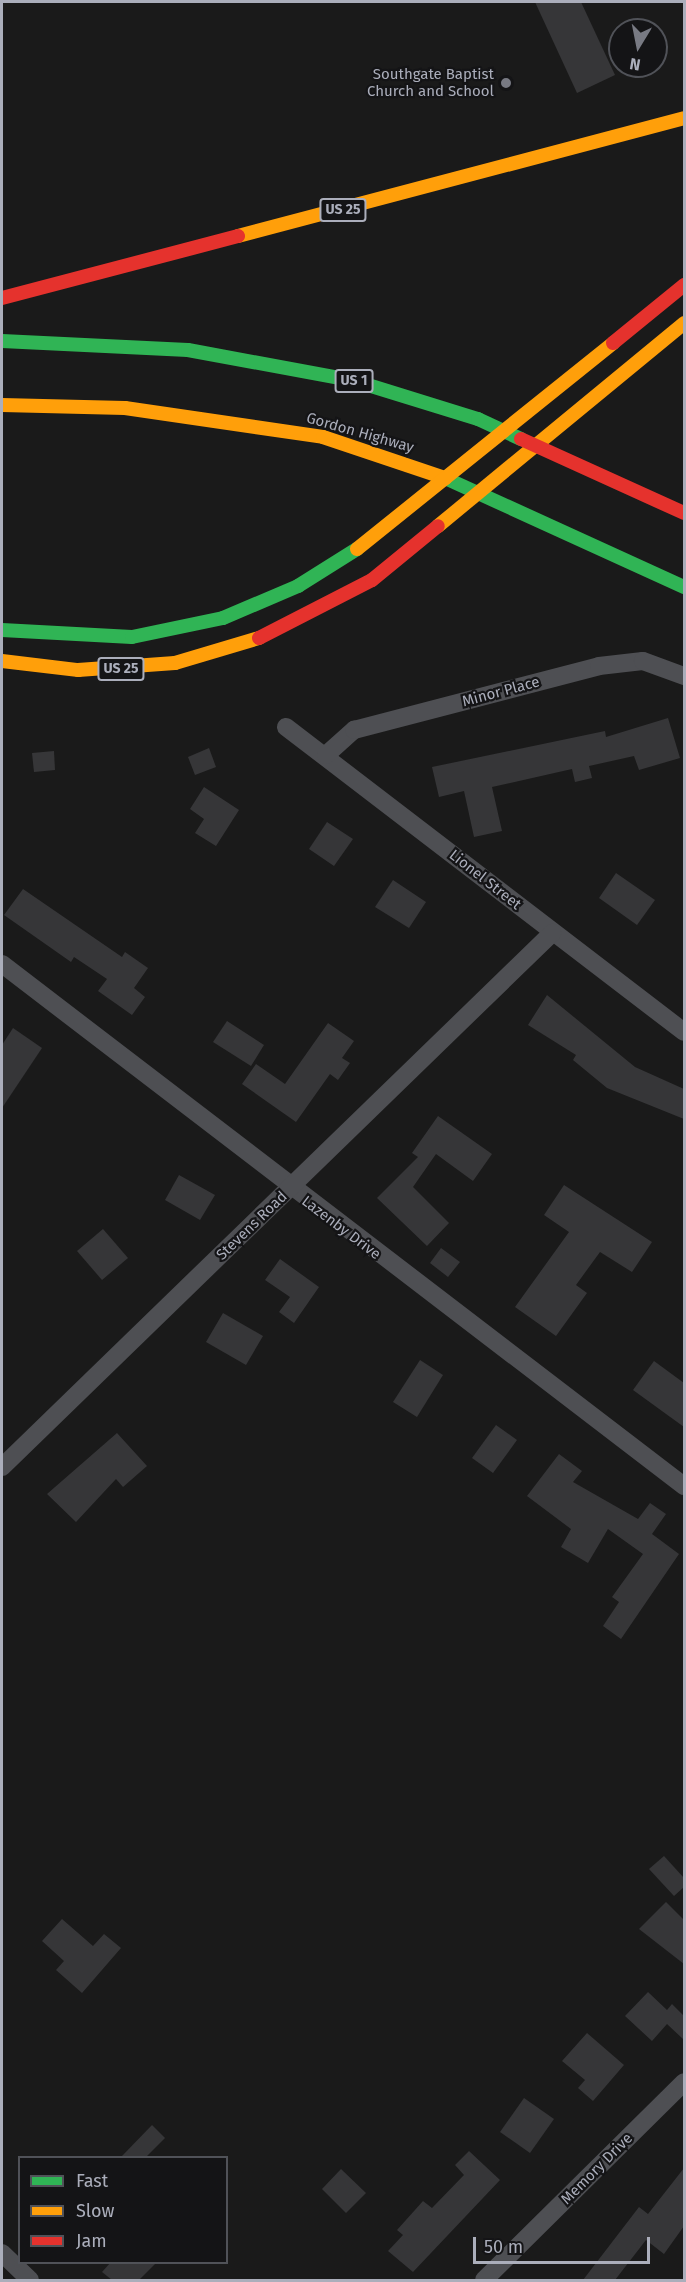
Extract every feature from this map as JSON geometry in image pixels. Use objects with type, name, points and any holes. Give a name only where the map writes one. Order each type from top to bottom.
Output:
[{"type":"highway","name":"US 25","points":[[2,298],[684,118]]},
{"type":"highway","points":[[2,630],[80,638],[178,629],[256,607],[338,564],[684,285]]},
{"type":"highway","name":"US 25","points":[[2,661],[78,670],[175,663],[277,631],[372,580],[684,323]]},
{"type":"highway","name":"US 1","points":[[2,341],[103,342],[188,350],[355,381],[478,419],[684,513]]},
{"type":"highway","name":"Gordon Highway","points":[[2,405],[125,408],[284,429],[422,467],[684,587]]},
{"type":"highway","points":[[148,428],[284,429]]},
{"type":"street","name":"Minor Place","points":[[326,754],[354,730],[599,666],[643,661],[684,676]]},
{"type":"street","name":"Lionel Street","points":[[286,727],[326,754],[552,933],[684,1032]]},
{"type":"street","name":"Stevens Road","points":[[2,1467],[552,933]]},
{"type":"street","name":"Lazenby Drive","points":[[2,964],[290,1189],[684,1486]]},
{"type":"street","name":"Memory Drive","points":[[483,2280],[684,2082]]},
{"type":"street","points":[[2,2253],[30,2280]]},
{"type":"building","points":[[535,2],[581,2],[608,60],[609,78],[577,93]]},
{"type":"building","points":[[668,718],[680,758],[639,770],[634,756],[589,766],[592,778],[575,782],[572,769],[492,787],[502,831],[474,837],[464,791],[439,797],[432,767],[605,731],[606,737]]},
{"type":"building","points":[[209,748],[216,767],[195,775],[188,757]]},
{"type":"building","points":[[54,751],[55,770],[34,772],[32,753]]},
{"type":"building","points":[[204,787],[239,810],[216,846],[195,833],[204,819],[190,809]]},
{"type":"building","points":[[327,822],[353,839],[334,866],[309,849]]},
{"type":"building","points":[[616,873],[655,900],[637,925],[599,898]]},
{"type":"building","points":[[393,880],[426,902],[409,928],[375,907]]},
{"type":"building","points":[[23,889],[122,957],[125,952],[148,968],[134,988],[145,997],[132,1015],[98,991],[107,979],[74,957],[71,962],[4,915]]},
{"type":"building","points":[[547,995],[635,1067],[684,1089],[684,1119],[607,1088],[573,1060],[576,1055],[528,1025]]},
{"type":"building","points":[[227,1021],[264,1045],[251,1066],[213,1042]]},
{"type":"building","points":[[328,1023],[354,1041],[342,1058],[350,1063],[338,1080],[330,1074],[296,1122],[242,1084],[256,1064],[285,1084]]},
{"type":"building","points":[[13,1028],[42,1048],[2,1108],[2,1045]]},
{"type":"building","points":[[438,1116],[492,1154],[473,1181],[436,1154],[413,1187],[449,1223],[427,1246],[377,1198],[418,1157],[412,1153]]},
{"type":"building","points":[[179,1175],[215,1195],[200,1220],[165,1200]]},
{"type":"building","points":[[564,1185],[652,1242],[632,1272],[600,1252],[576,1285],[587,1293],[556,1336],[515,1307],[569,1232],[544,1215]]},
{"type":"building","points":[[103,1229],[128,1258],[102,1280],[77,1251]]},
{"type":"building","points":[[441,1248],[460,1262],[448,1277],[430,1263]]},
{"type":"building","points":[[280,1259],[319,1287],[294,1323],[279,1312],[290,1297],[265,1280]]},
{"type":"building","points":[[223,1313],[263,1336],[246,1365],[206,1342]]},
{"type":"building","points":[[420,1360],[443,1375],[417,1417],[393,1402]]},
{"type":"building","points":[[654,1361],[684,1383],[684,1427],[633,1390]]},
{"type":"building","points":[[496,1425],[517,1440],[493,1473],[472,1458]]},
{"type":"building","points":[[117,1433],[147,1466],[123,1487],[116,1479],[76,1522],[47,1494]]},
{"type":"building","points":[[559,1454],[582,1471],[573,1482],[638,1519],[650,1503],[666,1514],[652,1534],[679,1554],[621,1639],[603,1626],[619,1602],[612,1597],[643,1554],[608,1529],[588,1563],[561,1547],[571,1529],[527,1496]]},
{"type":"building","points":[[664,1856],[684,1878],[684,1887],[674,1896],[649,1869]]},
{"type":"building","points":[[666,1902],[684,1920],[684,1964],[639,1929]]},
{"type":"building","points":[[62,1919],[93,1946],[104,1934],[121,1948],[82,1993],[56,1970],[64,1961],[42,1941]]},
{"type":"building","points":[[648,1992],[667,2010],[672,2004],[684,2016],[684,2040],[667,2024],[652,2041],[625,2016]]},
{"type":"building","points":[[587,2033],[624,2065],[593,2101],[578,2088],[585,2080],[562,2061]]},
{"type":"building","points":[[524,2098],[554,2119],[530,2153],[500,2132]]},
{"type":"building","points":[[152,2125],[165,2138],[147,2156],[122,2156]]},
{"type":"building","points":[[469,2151],[500,2180],[413,2272],[388,2251],[403,2235],[397,2230],[423,2201],[432,2208],[464,2175],[455,2165]]},
{"type":"building","points":[[684,2168],[684,2226],[664,2254],[646,2240],[615,2280],[583,2280],[639,2207],[648,2214]]},
{"type":"building","points":[[341,2169],[366,2193],[346,2213],[322,2189]]},
{"type":"building","points":[[109,2264],[155,2264],[139,2280],[112,2280],[102,2272]]},
{"type":"traffic: fast","points":[[2,341],[188,350],[355,381],[478,419],[521,439]]},
{"type":"traffic: fast","points":[[445,478],[684,587]]},
{"type":"traffic: fast","points":[[2,630],[132,637],[223,618],[298,586],[357,549]]},
{"type":"traffic: slow","points":[[238,236],[684,118]]},
{"type":"traffic: slow","points":[[438,526],[684,323]]},
{"type":"traffic: slow","points":[[357,549],[613,343]]},
{"type":"traffic: slow","points":[[2,405],[125,408],[323,437],[445,478]]},
{"type":"traffic: slow","points":[[2,661],[78,670],[175,663],[259,638]]},
{"type":"traffic: jam","points":[[2,298],[238,236]]},
{"type":"traffic: jam","points":[[613,343],[684,285]]},
{"type":"traffic: jam","points":[[521,439],[684,513]]},
{"type":"traffic: jam","points":[[259,638],[372,580],[438,526]]},
{"type":"place","name":"Southgate Baptist Church and School","points":[[506,83]]}]
